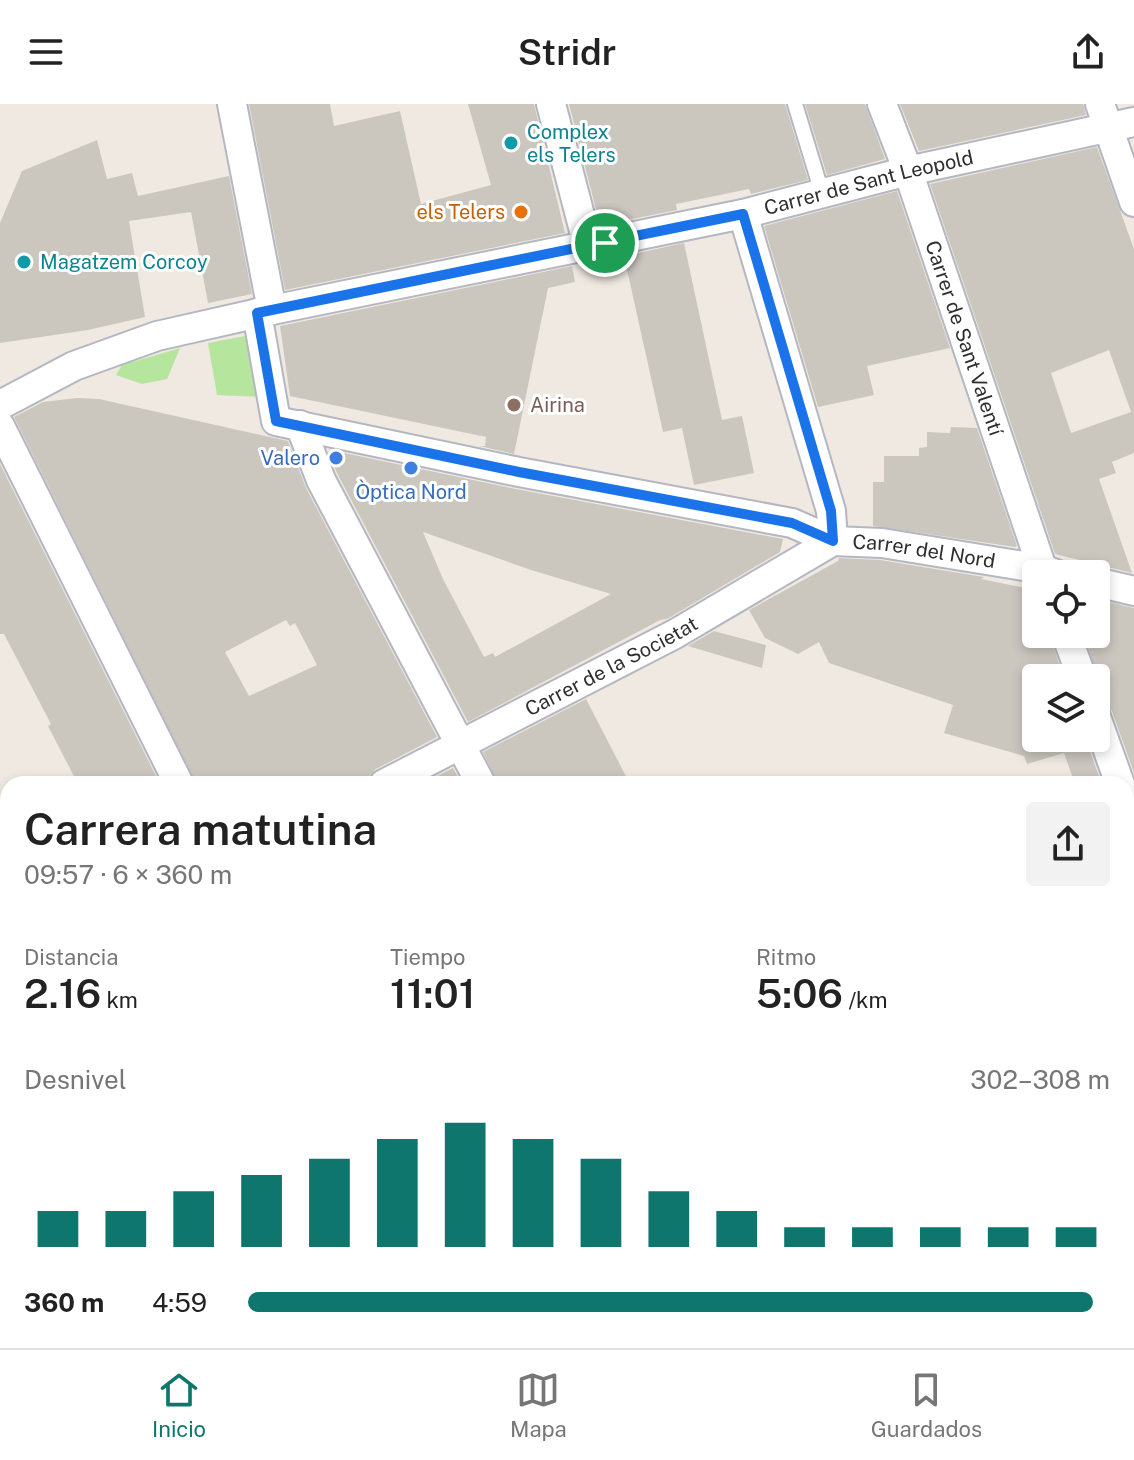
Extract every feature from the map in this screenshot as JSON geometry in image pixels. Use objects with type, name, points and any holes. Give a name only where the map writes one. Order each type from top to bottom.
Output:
[{"type":"street","points":[[232,104],[265,311],[288,423],[477,776]]},
{"type":"street","points":[[551,104],[588,246]]},
{"type":"street","name":"Carrer de Sant Valentí","points":[[882,104],[1044,560]]},
{"type":"street","points":[[1114,118],[1134,202]]},
{"type":"street","name":"Carrer de Sant Leopold","points":[[0,405],[13,387],[157,336],[265,311],[743,214],[1114,118]]},
{"type":"street","points":[[743,214],[831,511],[833,541]]},
{"type":"street","name":"Carrer del Nord","points":[[288,423],[519,472],[792,523],[833,541],[882,543],[1022,567]]},
{"type":"street","points":[[0,426],[175,776]]},
{"type":"street","name":"Carrer de la Societat","points":[[399,776],[675,634],[833,541]]},
{"type":"street","points":[[1110,585],[1134,591]]},
{"type":"street","points":[[1109,752],[1117,776]]},
{"type":"lane","points":[[795,104],[819,183],[828,192]]},
{"type":"green space","points":[[251,335],[262,397],[217,395],[208,343]]},
{"type":"green space","points":[[180,348],[167,379],[142,384],[116,375],[122,365]]},
{"type":"building","points":[[249,104],[330,104],[334,126],[400,111],[421,204],[491,185],[468,104],[534,104],[565,233],[285,290]]},
{"type":"building","points":[[569,104],[785,104],[808,180],[751,194],[749,189],[676,204],[677,210],[617,222],[615,217],[599,221]]},
{"type":"building","points":[[805,104],[865,104],[885,159],[827,175]]},
{"type":"building","points":[[900,104],[1083,104],[1086,115],[919,151]]},
{"type":"building","points":[[97,140],[107,179],[132,173],[138,196],[229,176],[252,294],[208,303],[191,212],[129,221],[145,317],[88,330],[0,343],[0,223],[22,171]]},
{"type":"building","points":[[1097,147],[1134,249],[1134,453],[1112,462],[1116,473],[1099,479],[1132,573],[1110,568],[1110,560],[1079,560],[1055,554],[930,184]],"holes":[[[1109,350],[1131,412],[1071,433],[1051,373]]]},
{"type":"building","points":[[897,191],[950,348],[867,366],[874,395],[818,407],[764,226]]},
{"type":"building","points":[[684,243],[722,420],[742,416],[754,473],[694,485],[682,428],[663,432],[624,256]]},
{"type":"building","points":[[572,266],[575,282],[548,288],[514,454],[479,446],[485,446],[486,437],[290,396],[280,326]]},
{"type":"building","points":[[99,399],[288,441],[306,488],[437,737],[376,769],[369,776],[192,776],[14,417],[43,402]],"holes":[[[286,620],[290,626],[295,623],[317,665],[249,696],[225,652]]]},
{"type":"building","points":[[951,427],[977,428],[1017,546],[873,526],[873,482],[884,482],[884,456],[919,456],[919,448],[927,447],[927,432],[950,433]]},
{"type":"building","points":[[328,452],[783,539],[780,552],[667,619],[468,722]],"holes":[[[423,532],[611,594],[495,657],[493,653],[484,657],[443,579]]]},
{"type":"building","points":[[0,464],[156,776],[74,776],[48,726],[51,724],[4,634],[0,634]]},
{"type":"building","points":[[839,558],[880,560],[984,577],[981,579],[1022,587],[1022,648],[1054,648],[1059,664],[1022,664],[1022,752],[1090,752],[1099,776],[1072,776],[1064,753],[1027,764],[1024,756],[944,733],[953,705],[829,663],[819,642],[798,654],[765,638],[749,610]]},
{"type":"building","points":[[1110,602],[1134,608],[1134,773],[1110,709],[1110,664],[1093,664],[1088,648],[1110,648]]},
{"type":"building","points":[[714,631],[766,645],[762,668],[688,646]]},
{"type":"building","points":[[586,699],[626,776],[494,776],[483,752]]},
{"type":"building","points":[[453,768],[458,776],[437,776]]},
{"type":"place","name":"Complex els Telers","points":[[511,143]]},
{"type":"place","name":"els Telers","points":[[521,212]]},
{"type":"place","name":"Magatzem Corcoy","points":[[24,262]]},
{"type":"place","name":"Airina","points":[[514,405]]},
{"type":"place","name":"Valero","points":[[336,458]]},
{"type":"place","name":"Òptica Nord","points":[[411,468]]},
{"type":"route","points":[[743,214],[831,511],[833,541],[792,523],[519,472],[276,421],[257,313],[605,243],[743,214]]}]
